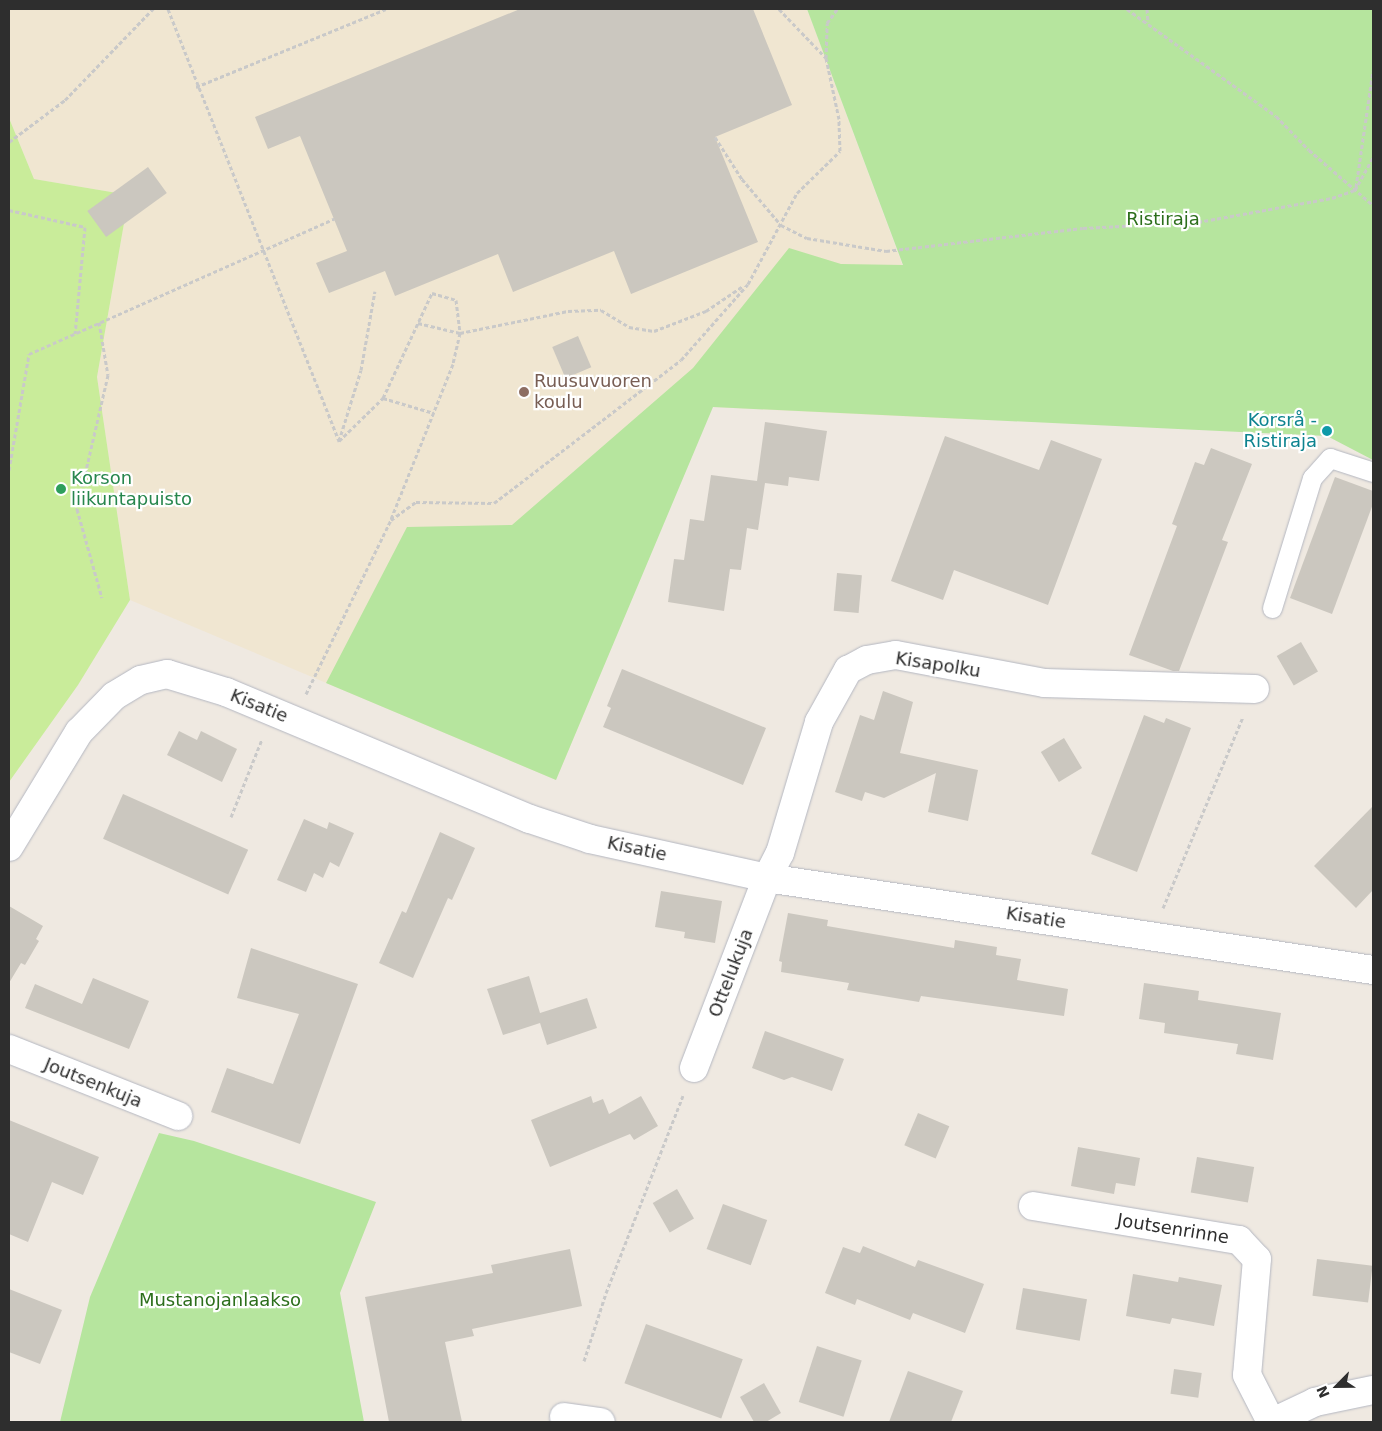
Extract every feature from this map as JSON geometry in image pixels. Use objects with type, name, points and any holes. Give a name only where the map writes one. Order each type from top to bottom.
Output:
[{"type":"street","name":"Kisapolku","points":[[767,878],[780,853],[819,722],[848,670],[866,660],[896,655],[1044,684],[1255,689]]},
{"type":"street","name":"Kisatie","points":[[9,847],[79,732],[114,696],[141,680],[167,674],[226,692],[547,824],[590,839],[767,878],[1373,970]]},
{"type":"street","name":"Ottelukuja","points":[[694,1068],[767,878]]},
{"type":"street","name":"Joutsenkuja","points":[[9,1049],[178,1116]]},
{"type":"street","name":"Joutsenrinne","points":[[1034,1206],[1239,1240],[1256,1259],[1248,1375],[1272,1422]]},
{"type":"street","points":[[1272,1422],[1315,1402],[1373,1390]]},
{"type":"street","points":[[564,1418],[601,1422]]},
{"type":"lane","points":[[1272,608],[1312,478],[1330,458],[1373,472]]},
{"type":"path","points":[[9,142],[65,100],[154,9]]},
{"type":"path","points":[[168,9],[196,87],[339,441]]},
{"type":"path","points":[[196,87],[386,9]]},
{"type":"path","points":[[779,9],[826,58]]},
{"type":"path","points":[[391,520],[416,502],[494,503],[681,360],[748,284],[797,193],[840,151],[839,118],[826,58],[827,23],[837,9]]},
{"type":"path","points":[[1128,9],[1276,116],[1373,205]]},
{"type":"path","points":[[1147,9],[1148,23]]},
{"type":"path","points":[[1355,190],[1373,71]]},
{"type":"path","points":[[715,137],[742,179],[781,225],[808,238],[886,251],[1073,229],[1198,222],[1332,198],[1355,190],[1373,156]]},
{"type":"path","points":[[9,210],[85,227],[75,334]]},
{"type":"path","points":[[9,470],[29,354],[263,249],[334,220]]},
{"type":"path","points":[[418,323],[460,333],[568,311],[601,310],[629,327],[654,331],[706,310],[748,284]]},
{"type":"path","points":[[339,441],[361,370],[375,291]]},
{"type":"path","points":[[294,720],[391,520],[453,364],[460,333],[456,300],[432,293],[383,398],[339,441]]},
{"type":"path","points":[[99,322],[108,375],[77,509],[102,598]]},
{"type":"path","points":[[383,398],[434,413]]},
{"type":"path","points":[[1170,914],[1161,913],[1255,689]]},
{"type":"path","points":[[231,817],[264,734]]},
{"type":"path","points":[[584,1361],[606,1293],[694,1068]]},
{"type":"shaded area","name":"Ruusuvuoren koulu","points":[[9,9],[807,9],[960,419],[712,407],[556,780],[130,600],[97,377],[129,195],[34,179],[9,118]]},
{"type":"green space","name":"Ristiraja","points":[[807,9],[1373,9],[1373,460],[1327,436],[713,407],[556,780],[326,683],[407,527],[512,525],[693,368],[789,248],[841,264],[903,265]]},
{"type":"green space","name":"Korson liikuntapuisto","points":[[9,118],[34,179],[129,195],[97,377],[130,600],[78,685],[9,782]]},
{"type":"green space","name":"Mustanojanlaakso","points":[[159,1133],[194,1141],[376,1202],[340,1293],[364,1422],[60,1422],[90,1297]]},
{"type":"building","points":[[520,9],[753,9],[792,105],[715,137],[758,242],[631,294],[614,251],[513,292],[498,254],[395,296],[385,271],[329,293],[316,263],[347,251],[300,136],[268,149],[255,117]]},
{"type":"building","points":[[148,167],[167,193],[106,237],[87,211]]},
{"type":"building","points":[[578,336],[591,367],[566,378],[552,347]]},
{"type":"building","points":[[765,422],[827,431],[819,481],[789,477],[788,486],[765,483],[758,530],[747,528],[741,570],[730,569],[724,611],[668,602],[674,559],[684,560],[690,519],[704,521],[711,475],[757,481]]},
{"type":"building","points":[[945,436],[1039,470],[1051,440],[1102,459],[1048,605],[954,570],[943,600],[891,581]]},
{"type":"building","points":[[1211,448],[1252,464],[1222,540],[1228,542],[1179,671],[1173,671],[1129,655],[1177,526],[1172,524],[1195,462],[1204,465]]},
{"type":"building","points":[[1335,477],[1373,491],[1373,504],[1332,614],[1290,598]]},
{"type":"building","points":[[837,573],[862,575],[859,613],[834,611]]},
{"type":"building","points":[[1301,642],[1318,671],[1294,685],[1277,656]]},
{"type":"building","points":[[622,669],[766,728],[743,785],[603,727],[611,708],[607,706]]},
{"type":"building","points":[[883,691],[913,702],[900,753],[978,770],[968,821],[928,812],[936,773],[884,798],[865,792],[862,801],[835,792],[860,715],[874,720]]},
{"type":"building","points":[[1144,715],[1164,723],[1166,718],[1191,728],[1137,872],[1091,854]]},
{"type":"building","points":[[179,731],[197,740],[201,731],[237,749],[222,782],[167,755]]},
{"type":"building","points":[[1064,738],[1082,768],[1059,782],[1041,752]]},
{"type":"building","points":[[123,794],[248,850],[228,894],[103,839]]},
{"type":"building","points":[[1373,806],[1373,890],[1356,908],[1314,866]]},
{"type":"building","points":[[304,819],[327,829],[329,822],[354,833],[339,867],[330,862],[323,878],[314,873],[306,892],[277,880]]},
{"type":"building","points":[[440,832],[475,848],[452,900],[448,898],[413,978],[379,963],[402,911],[406,913]]},
{"type":"building","points":[[661,891],[722,901],[715,943],[684,938],[685,932],[655,927]]},
{"type":"building","points":[[9,906],[43,926],[36,939],[39,941],[25,965],[21,963],[9,983]]},
{"type":"building","points":[[788,913],[828,920],[827,926],[954,948],[955,940],[997,947],[996,955],[1021,959],[1017,980],[1068,989],[1064,1016],[921,996],[919,1002],[847,990],[849,983],[781,972],[782,962],[779,961]]},
{"type":"building","points":[[251,948],[358,984],[300,1144],[211,1112],[227,1068],[273,1084],[299,1014],[237,998]]},
{"type":"building","points":[[529,976],[540,1013],[587,998],[597,1028],[547,1045],[540,1023],[503,1035],[487,989]]},
{"type":"building","points":[[93,978],[149,1001],[129,1049],[25,1008],[35,984],[82,1004]]},
{"type":"building","points":[[1144,983],[1199,991],[1198,1000],[1281,1013],[1273,1060],[1236,1054],[1238,1044],[1164,1033],[1165,1023],[1139,1019]]},
{"type":"building","points":[[765,1031],[844,1059],[832,1091],[792,1077],[784,1080],[752,1068]]},
{"type":"building","points":[[591,1096],[593,1103],[603,1099],[609,1114],[641,1096],[658,1126],[634,1140],[630,1134],[550,1167],[531,1120]]},
{"type":"building","points":[[918,1113],[949,1126],[936,1159],[904,1145]]},
{"type":"building","points":[[9,1120],[99,1157],[83,1195],[52,1182],[28,1242],[9,1234]]},
{"type":"building","points":[[1078,1147],[1140,1158],[1135,1186],[1116,1183],[1114,1194],[1071,1186]]},
{"type":"building","points":[[1197,1157],[1254,1167],[1248,1203],[1191,1192]]},
{"type":"building","points":[[677,1189],[694,1218],[670,1232],[653,1203]]},
{"type":"building","points":[[723,1204],[767,1220],[751,1265],[707,1249]]},
{"type":"building","points":[[863,1246],[915,1267],[918,1260],[984,1284],[965,1333],[913,1313],[910,1320],[857,1299],[855,1305],[825,1293],[843,1247],[860,1253]]},
{"type":"building","points":[[570,1249],[582,1306],[472,1329],[474,1336],[445,1342],[462,1422],[389,1422],[365,1297],[493,1273],[491,1265]]},
{"type":"building","points":[[1317,1259],[1373,1266],[1368,1303],[1312,1296]]},
{"type":"building","points":[[1133,1274],[1178,1282],[1179,1277],[1222,1285],[1214,1326],[1172,1318],[1170,1324],[1126,1316]]},
{"type":"building","points":[[1023,1288],[1087,1299],[1080,1341],[1016,1329]]},
{"type":"building","points":[[9,1289],[62,1310],[40,1364],[9,1352]]},
{"type":"building","points":[[646,1324],[743,1359],[721,1418],[624,1383]]},
{"type":"building","points":[[817,1346],[862,1361],[843,1417],[799,1402]]},
{"type":"building","points":[[1174,1369],[1202,1373],[1198,1398],[1171,1394]]},
{"type":"building","points":[[908,1371],[963,1391],[951,1422],[889,1422]]},
{"type":"building","points":[[764,1383],[781,1413],[766,1422],[754,1422],[740,1397]]},
{"type":"place","name":"Ruusuvuoren koulu","points":[[524,392]]},
{"type":"place","name":"Korsrå - Ristiraja","points":[[1327,431]]},
{"type":"place","name":"Korson liikuntapuisto","points":[[61,489]]}]
